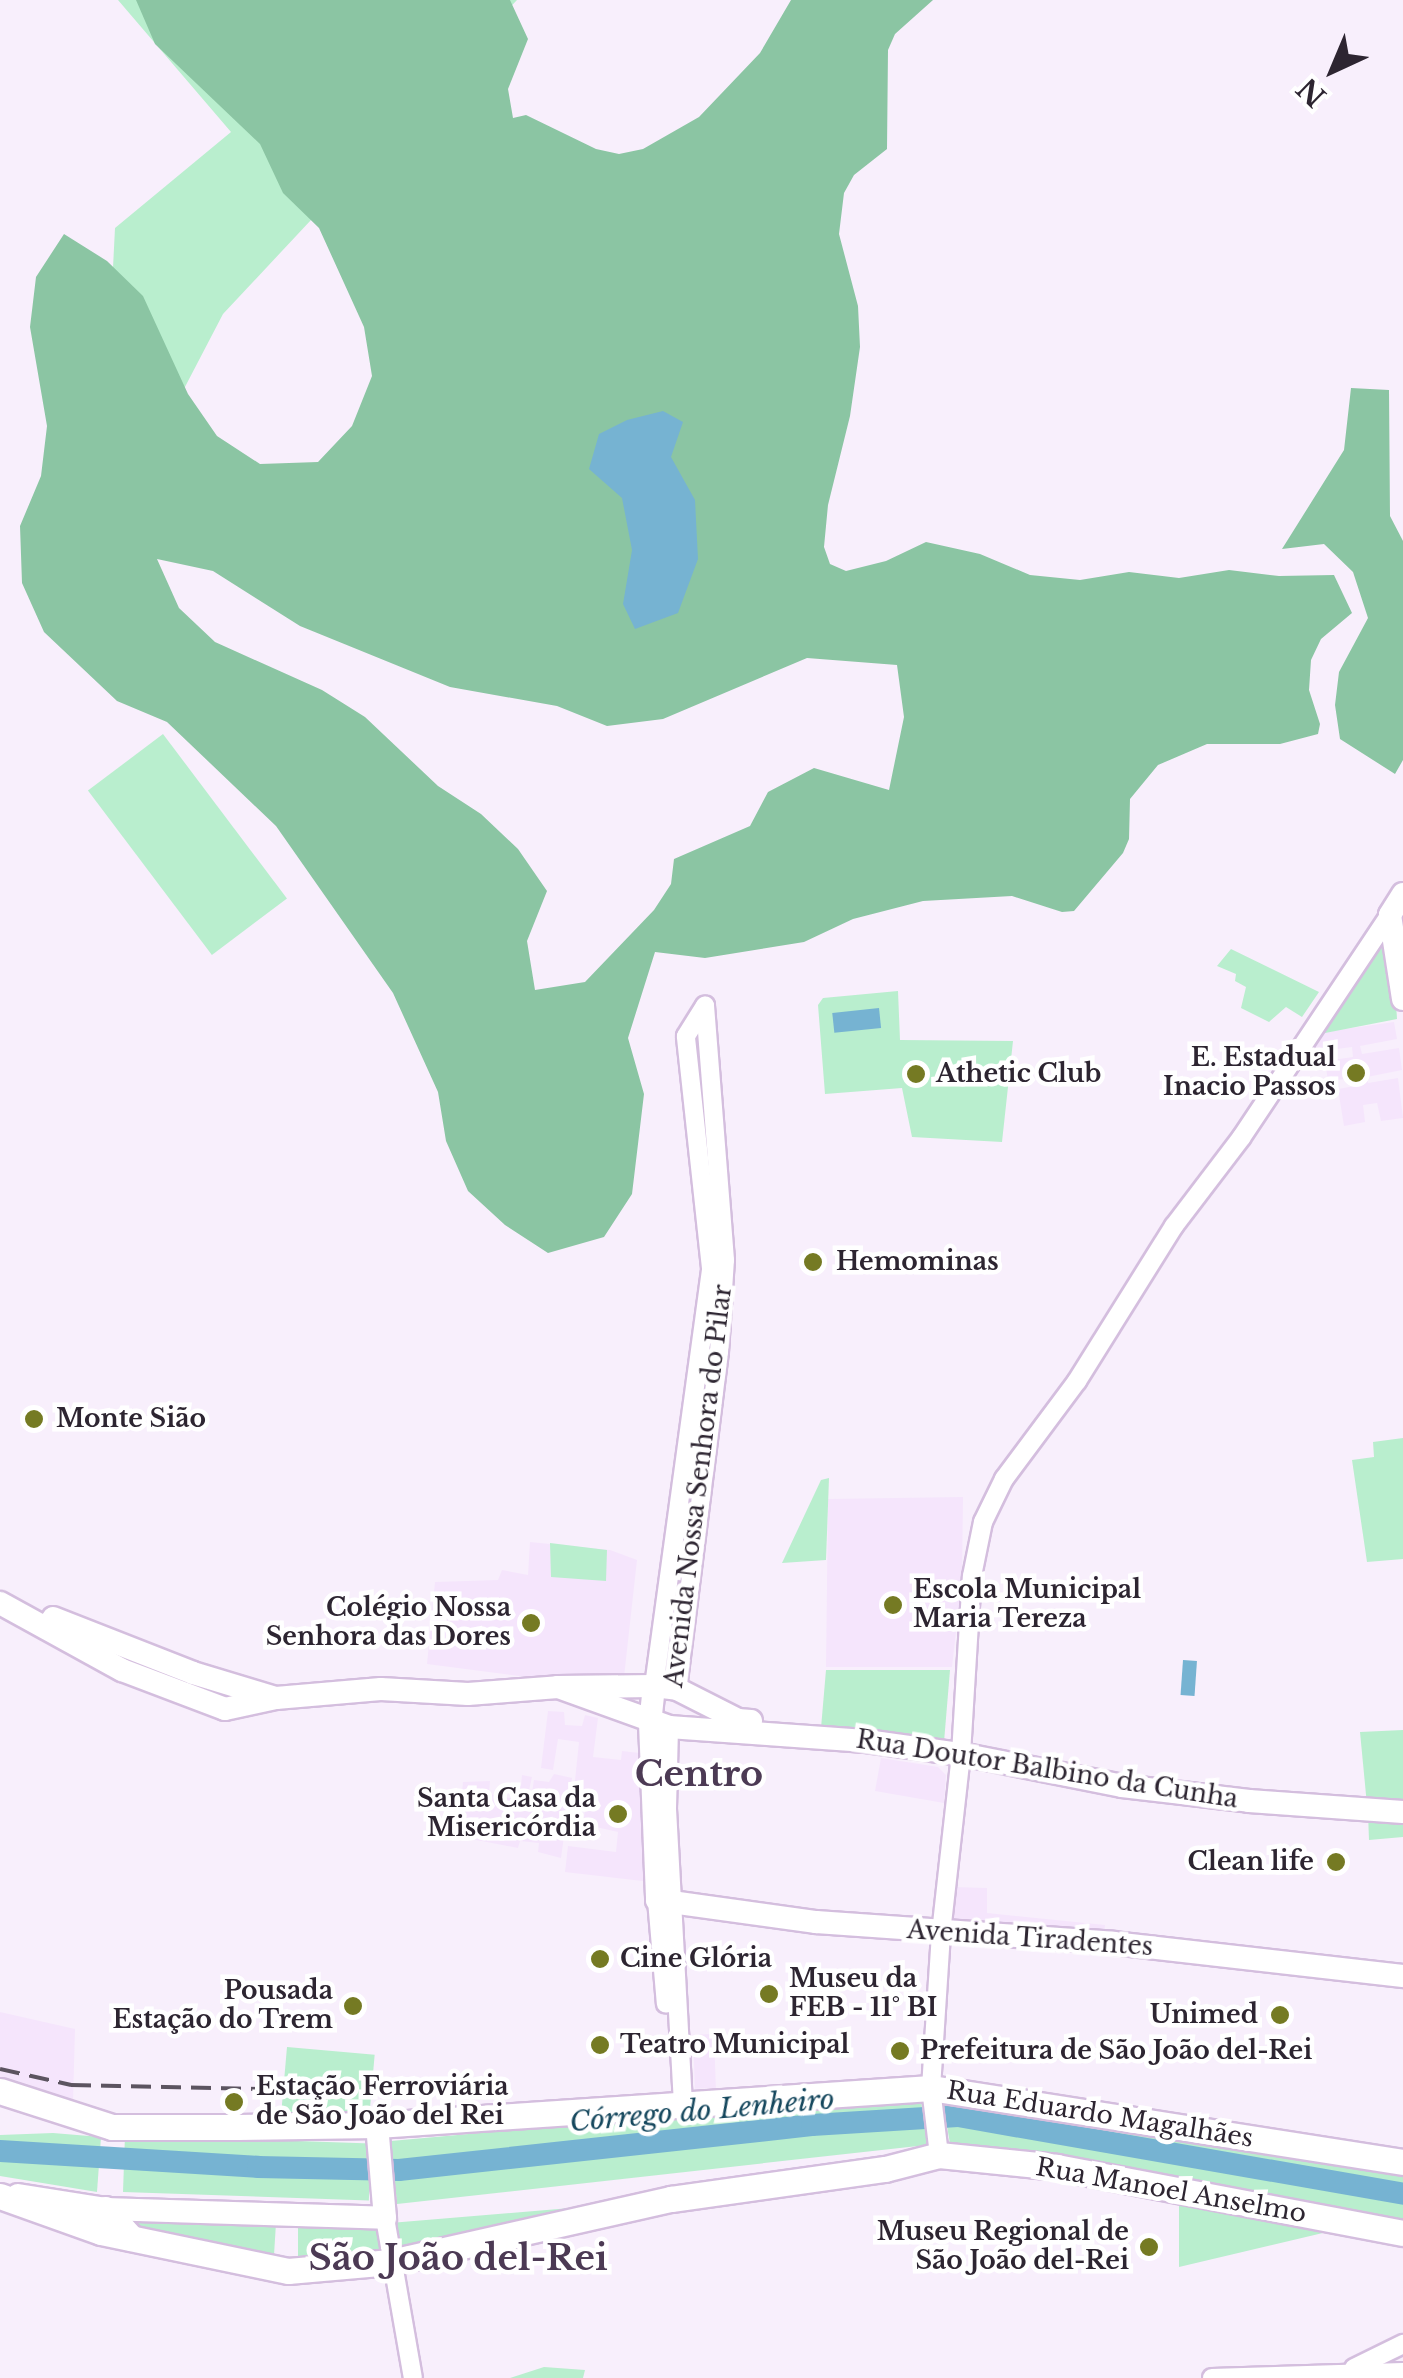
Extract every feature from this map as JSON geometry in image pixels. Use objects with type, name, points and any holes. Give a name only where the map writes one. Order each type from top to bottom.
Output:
[{"type":"highway","name":"Rua Eduardo Magalhães","points":[[0,2090],[85,2122],[112,2127],[378,2136],[586,2108],[932,2094],[1403,2162]]},
{"type":"highway","name":"Rua Manoel Anselmo","points":[[938,2151],[1058,2167],[1403,2232]]},
{"type":"highway","points":[[0,2194],[101,2232],[288,2271],[391,2262],[671,2199],[885,2169],[938,2151]]},
{"type":"highway","points":[[105,2208],[131,2238]]},
{"type":"main road","points":[[1403,894],[1390,914],[1403,999]]},
{"type":"main road","points":[[0,1602],[122,1670],[225,1709],[276,1698],[381,1689],[468,1694],[558,1686],[665,1688],[738,1720],[762,1722],[792,1733]]},
{"type":"main road","points":[[558,1686],[659,1725],[792,1733]]},
{"type":"main road","name":"Avenida Nossa Senhora do Pilar","points":[[664,1901],[659,1725],[665,1688]]},
{"type":"main road","points":[[710,1728],[738,1720]]},
{"type":"main road","name":"Rua Doutor Balbino da Cunha","points":[[792,1733],[960,1754],[1122,1786],[1403,1812]]},
{"type":"main road","name":"Avenida Tiradentes","points":[[664,1901],[941,1934],[1113,1943],[1403,1976]]},
{"type":"main road","points":[[0,2194],[105,2208],[290,2216],[384,2213],[378,2136]]},
{"type":"street","points":[[938,2151],[932,2094],[941,1934],[976,1553],[986,1514],[1033,1436],[1077,1381],[1174,1226],[1241,1138],[1390,914]]},
{"type":"street","name":"Avenida Nossa Senhora do Pilar","points":[[705,1006],[725,1260],[719,1352],[665,1688],[711,1268],[686,1036],[705,1006]]},
{"type":"street","points":[[664,1901],[678,2105]]},
{"type":"street","points":[[384,2213],[413,2378]]},
{"type":"street","points":[[1350,2371],[1403,2344]]},
{"type":"street","points":[[1212,2378],[1403,2372]]},
{"type":"shaded area","name":"E. Estadual Inacio Passos","points":[[1394,1022],[1397,1039],[1360,1046],[1362,1054],[1399,1048],[1402,1070],[1367,1077],[1368,1083],[1398,1078],[1403,1118],[1381,1121],[1377,1103],[1363,1105],[1365,1122],[1344,1126],[1338,1089],[1355,1086],[1354,1078],[1328,1081],[1325,1061],[1353,1057],[1352,1047],[1306,1053],[1317,1033]]},
{"type":"shaded area","points":[[963,1497],[962,1579],[952,1667],[826,1667],[828,1499]]},
{"type":"shaded area","name":"Colégio Nossa Senhora das Dores","points":[[530,1542],[610,1550],[637,1560],[624,1677],[534,1678],[427,1664],[435,1582],[498,1580],[502,1570],[528,1575]]},
{"type":"shaded area","name":"Santa Casa da Misericórdia","points":[[548,1711],[564,1712],[565,1725],[582,1726],[585,1715],[598,1718],[593,1757],[621,1760],[622,1751],[657,1755],[651,1882],[565,1872],[568,1846],[616,1852],[618,1832],[583,1824],[586,1803],[573,1800],[579,1742],[558,1739],[553,1770],[541,1768]]},
{"type":"shaded area","points":[[881,1758],[938,1767],[946,1775],[944,1803],[875,1791]]},
{"type":"shaded area","name":"Santa Casa da Misericórdia","points":[[554,1774],[572,1778],[561,1858],[538,1852],[539,1843],[520,1841],[518,1848],[461,1837],[467,1795],[462,1794],[463,1782],[490,1781],[489,1794],[510,1798],[513,1786],[521,1786],[522,1775],[532,1777],[527,1799],[531,1800],[534,1780],[549,1782]]},
{"type":"shaded area","points":[[952,1887],[987,1888],[987,1913],[1105,1925],[1103,1943],[949,1927]]},
{"type":"shaded area","points":[[0,2012],[75,2029],[73,2102],[0,2081]]},
{"type":"shaded area","points":[[714,2034],[716,2088],[695,2089],[693,2035]]},
{"type":"green space","points":[[118,0],[517,0],[223,314],[162,431],[105,427],[115,228],[231,132]]},
{"type":"green space","points":[[136,0],[510,0],[528,39],[508,89],[513,118],[526,115],[596,149],[619,154],[643,149],[699,117],[760,53],[791,0],[933,0],[895,34],[888,50],[887,149],[854,175],[844,193],[839,234],[858,306],[860,347],[850,416],[828,505],[824,547],[830,564],[846,571],[886,561],[926,542],[980,554],[1030,575],[1080,580],[1129,572],[1179,578],[1229,570],[1279,576],[1334,575],[1352,613],[1321,639],[1311,660],[1309,690],[1320,724],[1318,734],[1280,744],[1207,744],[1158,765],[1130,799],[1129,839],[1123,853],[1074,911],[1062,912],[1012,896],[923,901],[853,919],[804,942],[705,958],[655,952],[628,1038],[644,1094],[632,1194],[604,1237],[548,1253],[505,1225],[468,1191],[446,1141],[438,1092],[393,993],[276,826],[167,722],[117,701],[44,632],[22,583],[20,526],[41,476],[47,426],[30,327],[36,277],[64,234],[107,261],[143,296],[188,394],[217,436],[260,464],[318,462],[352,426],[372,376],[364,327],[319,228],[283,193],[260,144],[155,44]],"holes":[[[157,559],[213,571],[300,626],[450,687],[557,706],[607,726],[663,719],[807,658],[897,665],[904,717],[889,790],[814,768],[768,792],[750,826],[674,859],[671,884],[654,910],[585,982],[535,990],[527,941],[547,891],[518,849],[481,814],[438,786],[365,717],[322,690],[215,642],[179,608]]]},
{"type":"green space","points":[[1351,388],[1389,390],[1390,516],[1403,541],[1403,760],[1395,774],[1340,739],[1335,705],[1339,672],[1368,618],[1353,572],[1324,544],[1282,549],[1344,450]]},
{"type":"green space","points":[[163,734],[287,899],[212,955],[88,791]]},
{"type":"green space","points":[[1383,944],[1393,953],[1397,1019],[1320,1034],[1377,947]]},
{"type":"green space","points":[[1231,949],[1319,992],[1302,1017],[1286,1007],[1269,1022],[1241,1008],[1246,987],[1235,981],[1236,974],[1217,966]]},
{"type":"green space","name":"Athetic Club","points":[[898,991],[900,1040],[1013,1041],[1002,1142],[912,1137],[902,1088],[825,1094],[818,1005],[823,998]]},
{"type":"green space","points":[[1403,1438],[1403,1559],[1367,1562],[1352,1460],[1374,1457],[1373,1442]]},
{"type":"green space","points":[[829,1478],[826,1560],[782,1563],[821,1480]]},
{"type":"green space","points":[[550,1543],[607,1550],[606,1581],[551,1577]]},
{"type":"green space","points":[[826,1670],[950,1670],[944,1742],[821,1728]]},
{"type":"green space","points":[[1403,1730],[1403,1805],[1367,1805],[1360,1732]]},
{"type":"green space","points":[[1368,1813],[1403,1815],[1403,1837],[1369,1840]]},
{"type":"green space","points":[[287,2047],[375,2055],[368,2125],[281,2118]]},
{"type":"green space","points":[[920,2093],[927,2145],[397,2204],[391,2141]]},
{"type":"green space","points":[[942,2096],[1403,2168],[1403,2223],[950,2144]]},
{"type":"green space","points":[[53,2133],[101,2137],[97,2192],[0,2176],[0,2135]]},
{"type":"green space","points":[[125,2135],[371,2144],[369,2201],[123,2192]]},
{"type":"green space","points":[[1179,2199],[1344,2228],[1179,2267]]},
{"type":"green space","points":[[594,2206],[395,2255],[390,2223]]},
{"type":"green space","points":[[132,2218],[276,2223],[274,2255],[133,2225]]},
{"type":"green space","points":[[384,2224],[390,2256],[298,2256],[298,2227]]},
{"type":"green space","points":[[544,2367],[585,2370],[583,2378],[510,2378]]},
{"type":"water","points":[[663,411],[683,422],[671,457],[695,500],[698,559],[678,613],[635,629],[623,604],[632,550],[622,498],[589,469],[599,434],[627,420]]},
{"type":"water","points":[[879,1008],[881,1028],[834,1033],[832,1013]]},
{"type":"water","points":[[1183,1660],[1197,1661],[1195,1696],[1181,1695]]},
{"type":"waterway","name":"Córrego do Lenheiro","points":[[0,2151],[258,2167],[399,2170],[812,2125],[958,2116],[1403,2194]]},
{"type":"railway","points":[[0,2069],[71,2085],[260,2089]]},
{"type":"place","name":"E. Estadual Inacio Passos","points":[[1356,1073]]},
{"type":"place","name":"Athetic Club","points":[[916,1074]]},
{"type":"place","name":"Hemominas","points":[[813,1262]]},
{"type":"place","name":"Monte Sião","points":[[34,1419]]},
{"type":"place","name":"Escola Municipal Maria Tereza","points":[[893,1605]]},
{"type":"place","name":"Colégio Nossa Senhora das Dores","points":[[531,1623]]},
{"type":"place","name":"Santa Casa da Misericórdia","points":[[618,1814]]},
{"type":"place","name":"Clean life","points":[[1336,1862]]},
{"type":"place","name":"Cine Glória","points":[[600,1959]]},
{"type":"place","name":"Museu da FEB - 11° BI","points":[[769,1994]]},
{"type":"place","name":"Pousada Estação do Trem","points":[[353,2006]]},
{"type":"place","name":"Unimed","points":[[1280,2015]]},
{"type":"place","name":"Teatro Municipal","points":[[600,2045]]},
{"type":"place","name":"Prefeitura de São João del-Rei","points":[[900,2051]]},
{"type":"place","name":"Estação Ferroviária de São João del Rei","points":[[234,2102]]},
{"type":"place","name":"Museu Regional de São João del-Rei","points":[[1149,2247]]},
{"type":"district","name":"Centro","points":[[699,1774]]},
{"type":"district","name":"São João del-Rei","points":[[458,2258]]}]
